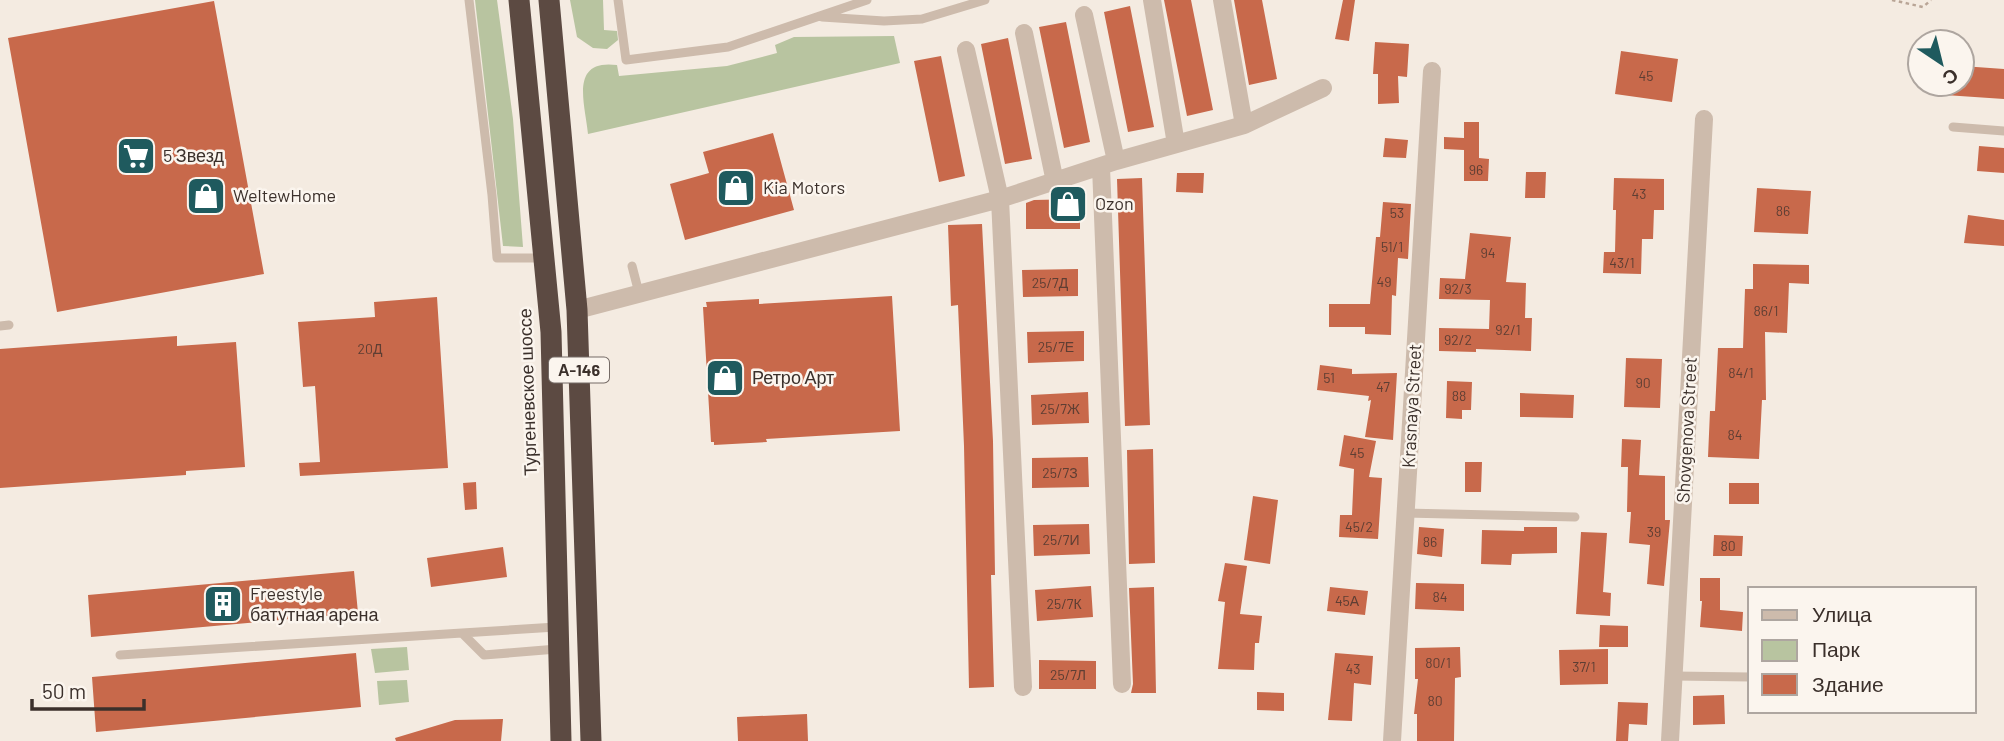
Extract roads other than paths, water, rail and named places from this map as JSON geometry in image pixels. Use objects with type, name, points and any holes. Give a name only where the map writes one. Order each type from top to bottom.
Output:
[{"type":"highway","name":"Тургеневское шоссе","points":[[517,0],[551,332],[556,627],[561,741]]},
{"type":"highway","name":"А-146","points":[[549,0],[577,310],[591,741]]},
{"type":"street","points":[[1152,0],[1176,144]]},
{"type":"street","points":[[1222,0],[1244,125]]},
{"type":"street","points":[[1084,15],[1109,164],[1122,684]]},
{"type":"street","points":[[1024,33],[1055,182]]},
{"type":"street","points":[[966,50],[1000,199],[1023,687]]},
{"type":"street","name":"Krasnaya Street","points":[[1392,741],[1432,71]]},
{"type":"street","points":[[577,310],[1000,199],[1244,125],[1323,88]]},
{"type":"street","name":"Shovgenova Street","points":[[1670,741],[1704,119]]},
{"type":"lane","points":[[469,0],[497,258],[542,258]]},
{"type":"lane","points":[[618,0],[626,60],[728,47],[867,0]]},
{"type":"lane","points":[[826,0],[830,12]]},
{"type":"lane","points":[[816,17],[884,21],[922,19],[985,0]]},
{"type":"lane","points":[[1952,127],[2004,131]]},
{"type":"lane","points":[[632,266],[639,293]]},
{"type":"lane","points":[[1405,513],[1574,517]]},
{"type":"lane","points":[[120,655],[556,627]]},
{"type":"lane","points":[[462,633],[484,655],[557,649]]},
{"type":"lane","points":[[1674,676],[1748,677]]},
{"type":"place","name":"5 Звезд","points":[[136,156]]},
{"type":"place","name":"Kia Motors","points":[[736,188]]},
{"type":"place","name":"WeltewHome","points":[[206,196]]},
{"type":"place","name":"Ozon","points":[[1068,204]]},
{"type":"place","name":"Ретро Арт","points":[[725,378]]},
{"type":"place","name":"Freestyle батутная арена","points":[[223,604]]}]
